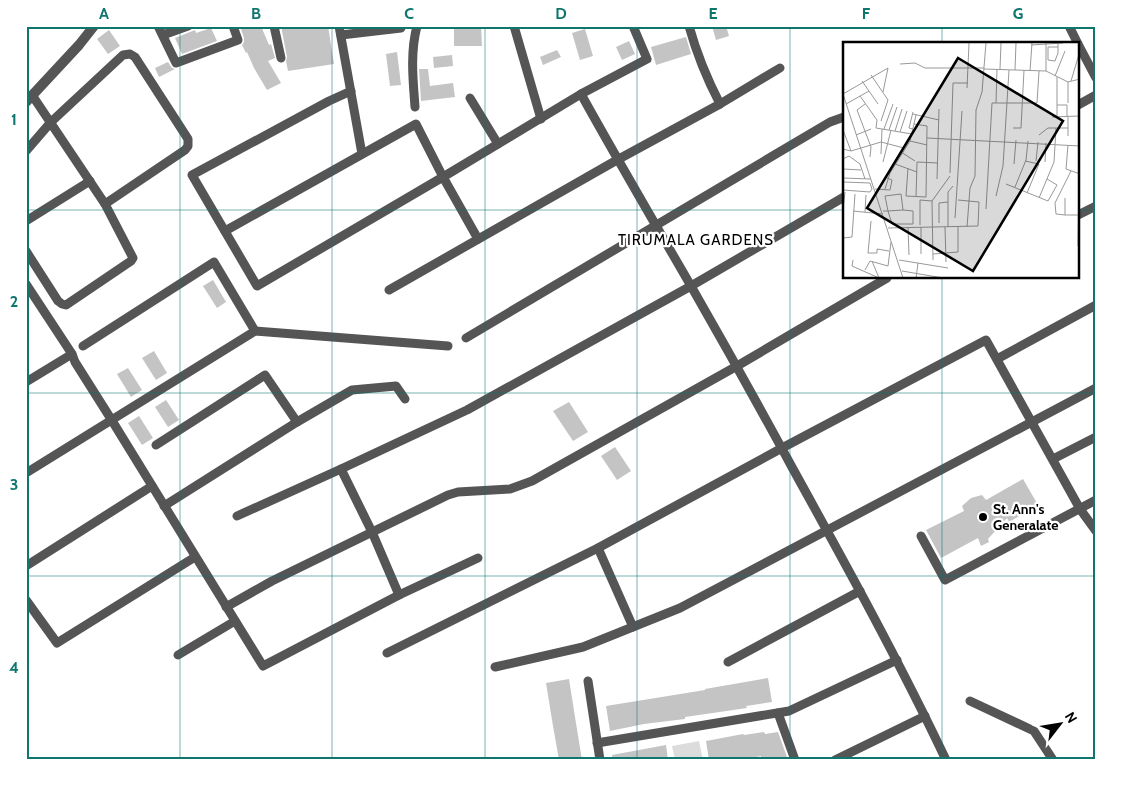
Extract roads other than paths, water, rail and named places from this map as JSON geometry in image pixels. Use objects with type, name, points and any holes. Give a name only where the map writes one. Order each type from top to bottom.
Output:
[{"type":"street","points":[[26,251],[58,301],[66,305],[133,258],[105,204],[90,181],[51,122],[29,99],[94,26]]},
{"type":"street","points":[[158,26],[176,63],[238,40],[233,26]]},
{"type":"street","points":[[163,35],[188,26]]},
{"type":"street","points":[[274,26],[281,58]]},
{"type":"street","points":[[415,107],[412,62],[417,26]]},
{"type":"street","points":[[514,26],[541,119]]},
{"type":"street","points":[[351,91],[192,175],[257,286],[581,94],[646,59],[633,26]]},
{"type":"street","points":[[689,26],[696,51],[720,104]]},
{"type":"street","points":[[1069,26],[1077,42]]},
{"type":"street","points":[[362,154],[340,31],[401,28]]},
{"type":"street","points":[[1080,48],[1096,78]]},
{"type":"street","points":[[26,151],[51,122],[123,55],[130,54],[134,57],[188,139],[188,146],[185,150],[105,204]]},
{"type":"street","points":[[389,290],[478,238],[720,104],[780,68]]},
{"type":"street","points":[[581,94],[617,160],[737,366],[828,531],[897,660],[946,760]]},
{"type":"street","points":[[1080,103],[1096,95]]},
{"type":"street","points":[[470,98],[498,144]]},
{"type":"street","points":[[466,338],[830,122],[843,117]]},
{"type":"street","points":[[225,232],[416,124],[443,177],[478,238]]},
{"type":"street","points":[[26,221],[90,181]]},
{"type":"street","points":[[237,516],[467,410],[691,286],[843,198]]},
{"type":"street","points":[[1080,215],[1096,206]]},
{"type":"street","points":[[83,346],[214,262],[254,331]]},
{"type":"street","points":[[226,607],[272,581],[448,495],[458,492],[510,489],[532,481],[737,366],[885,279]]},
{"type":"street","points":[[26,285],[72,354],[75,362],[263,666],[399,595],[478,558]]},
{"type":"street","points":[[997,359],[1096,305]]},
{"type":"street","points":[[26,473],[254,331],[448,346]]},
{"type":"street","points":[[387,653],[598,548],[986,340],[1080,509],[1096,531]]},
{"type":"street","points":[[26,382],[72,354]]},
{"type":"street","points":[[156,445],[265,375],[297,422]]},
{"type":"street","points":[[164,506],[297,422],[352,390],[396,386],[405,399]]},
{"type":"street","points":[[495,667],[583,647],[680,608],[1096,388]]},
{"type":"street","points":[[1053,459],[1096,437]]},
{"type":"street","points":[[341,469],[372,532],[399,595]]},
{"type":"street","points":[[26,566],[152,486]]},
{"type":"street","points":[[921,536],[945,580],[1096,500]]},
{"type":"street","points":[[598,548],[633,627]]},
{"type":"street","points":[[26,600],[57,643],[195,556]]},
{"type":"street","points":[[728,662],[860,591]]},
{"type":"street","points":[[178,655],[235,621]]},
{"type":"street","points":[[597,743],[789,712],[897,660]]},
{"type":"street","points":[[588,681],[600,760]]},
{"type":"street","points":[[970,701],[1034,731],[1053,760]]},
{"type":"street","points":[[778,713],[795,760]]},
{"type":"street","points":[[835,760],[925,716]]},
{"type":"place","name":"St. Ann's Generalate","points":[[983,517]]},
{"type":"district","name":"TIRUMALA GARDENS","points":[[696,240]]}]
